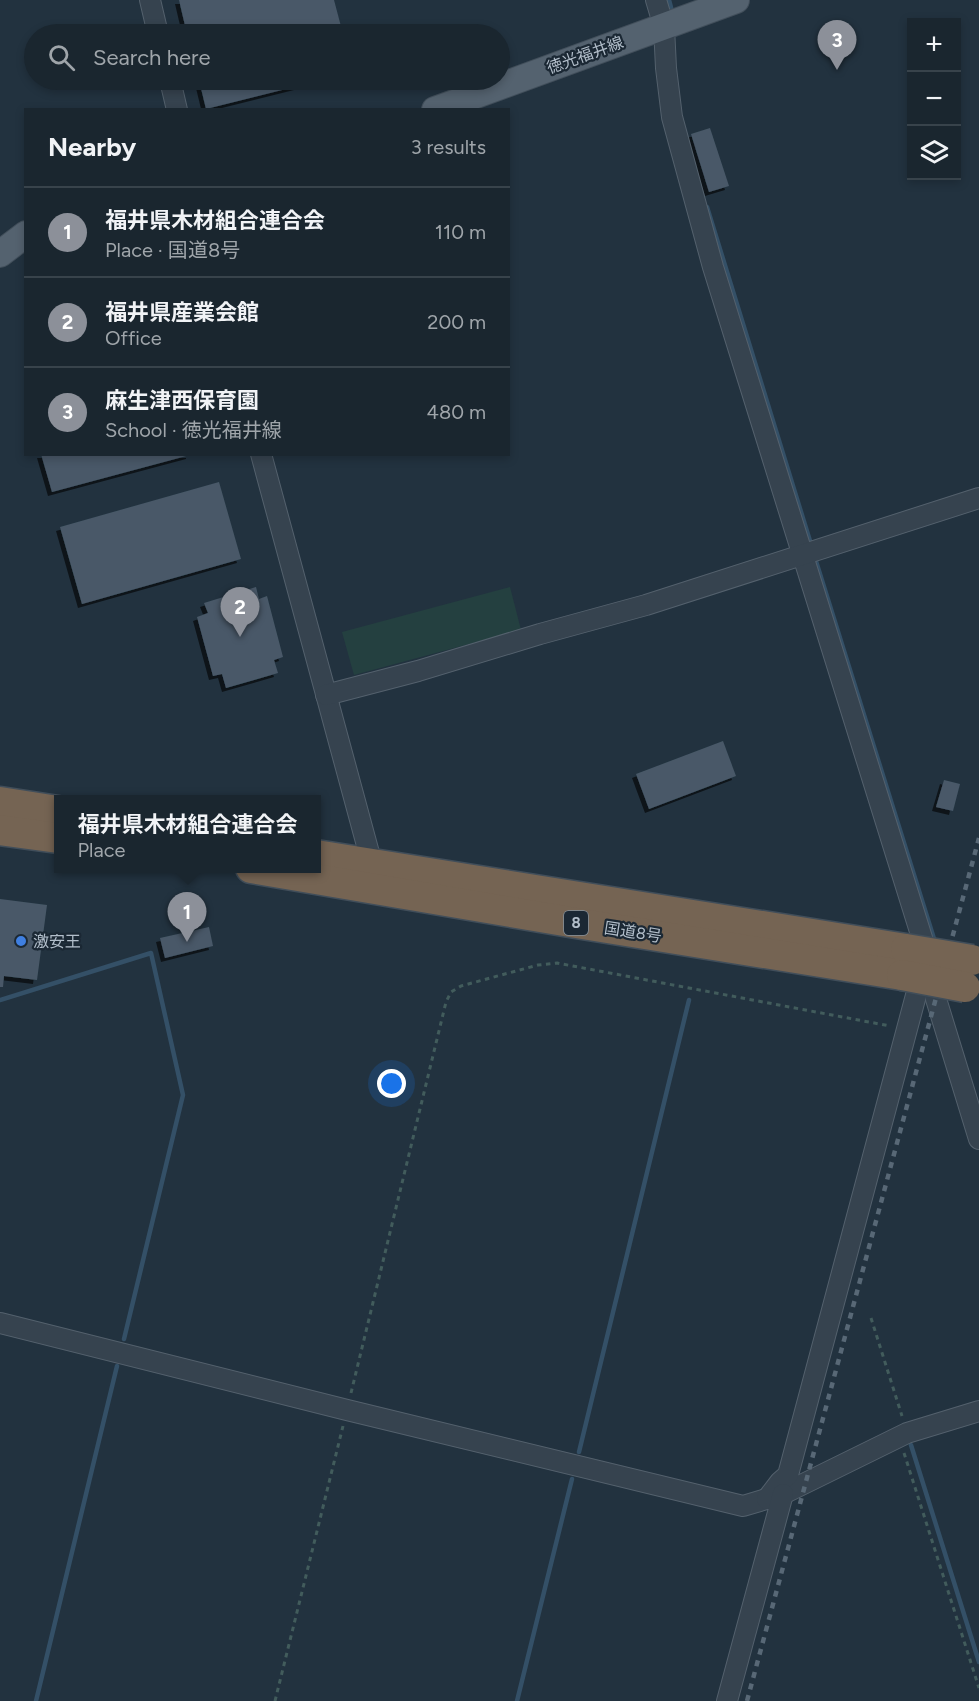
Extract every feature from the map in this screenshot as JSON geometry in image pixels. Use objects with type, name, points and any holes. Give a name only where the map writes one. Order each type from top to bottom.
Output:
[{"type":"highway","points":[[0,802],[54,811]]},
{"type":"highway","points":[[0,830],[54,837]]},
{"type":"highway","name":"国道8号","points":[[321,856],[911,959],[974,975]]},
{"type":"highway","name":"国道8号","points":[[281,873],[559,920],[911,959]]},
{"type":"main road","name":"徳光福井線","points":[[510,83],[736,0]]},
{"type":"main road","name":"徳光福井線","points":[[441,108],[490,90]]},
{"type":"main road","points":[[0,254],[24,236]]},
{"type":"street","points":[[150,0],[156,24]]},
{"type":"street","points":[[656,0],[664,27],[672,117],[712,267],[802,555],[911,959],[936,999],[979,1139]]},
{"type":"street","points":[[172,90],[177,108]]},
{"type":"street","points":[[262,456],[372,864]]},
{"type":"street","points":[[326,695],[418,671],[646,605],[979,498]]},
{"type":"street","points":[[727,1701],[775,1497],[780,1482],[788,1475],[907,1029],[911,959]]},
{"type":"street","points":[[0,1323],[743,1506],[775,1497],[903,1435],[979,1410]]},
{"type":"path","points":[[275,1701],[446,1002],[451,992],[461,986],[538,965],[556,963],[907,1029]]},
{"type":"path","points":[[871,1318],[903,1435],[979,1688]]},
{"type":"green space","points":[[510,587],[521,630],[354,675],[342,632]]},
{"type":"building","points":[[179,0],[334,0],[340,24],[185,24]]},
{"type":"building","points":[[201,90],[282,90],[210,108],[206,108]]},
{"type":"building","points":[[710,128],[729,186],[709,192],[691,134]]},
{"type":"building","points":[[42,456],[186,456],[52,492]]},
{"type":"building","points":[[219,482],[241,559],[82,604],[60,527]]},
{"type":"building","points":[[256,587],[259,599],[267,596],[283,657],[274,660],[278,673],[226,688],[222,674],[213,676],[197,617],[208,613],[204,603]]},
{"type":"building","points":[[723,741],[736,776],[649,809],[636,774]]},
{"type":"building","points":[[944,780],[960,784],[953,811],[936,807]]},
{"type":"building","name":"激安王","points":[[0,899],[47,905],[37,980],[4,976],[3,987],[0,987]]},
{"type":"building","points":[[209,927],[213,946],[165,958],[160,938]]},
{"type":"waterway","points":[[669,0],[672,11]]},
{"type":"waterway","points":[[707,207],[810,541]]},
{"type":"waterway","points":[[815,558],[935,942]]},
{"type":"waterway","points":[[0,1000],[151,953],[183,1095],[124,1339]]},
{"type":"waterway","points":[[579,1452],[689,1000]]},
{"type":"waterway","points":[[36,1701],[117,1366]]},
{"type":"waterway","points":[[911,1445],[979,1662]]},
{"type":"waterway","points":[[517,1701],[572,1479]]},
{"type":"railway","points":[[747,1701],[979,838]]},
{"type":"place","name":"麻生津西保育園","points":[[837,70]]},
{"type":"place","name":"福井県産業会館","points":[[240,637]]},
{"type":"place","name":"激安王","points":[[21,941]]},
{"type":"place","name":"福井県木材組合連合会","points":[[187,942]]}]
